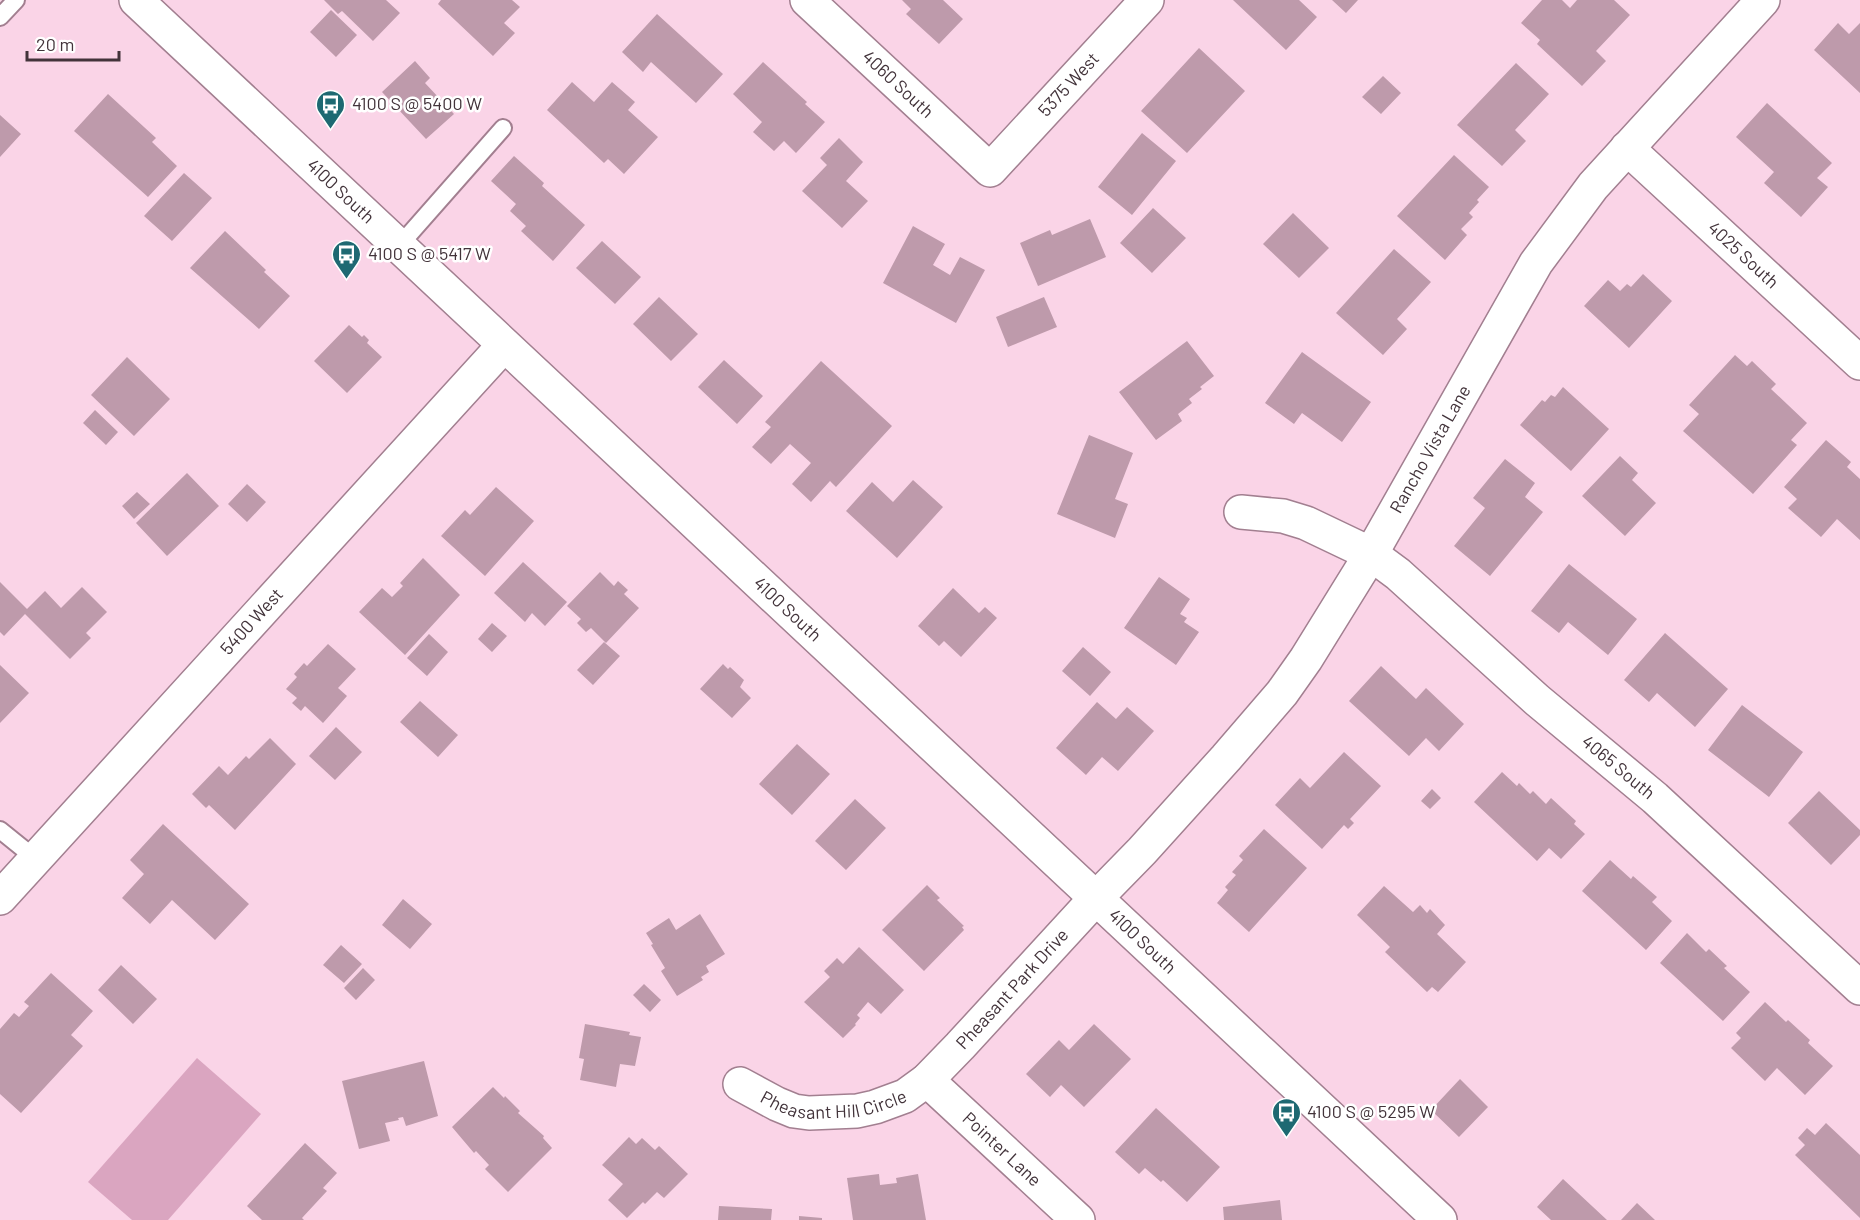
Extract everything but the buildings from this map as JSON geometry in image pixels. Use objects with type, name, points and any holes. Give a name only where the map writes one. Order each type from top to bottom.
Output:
[{"type":"street","name":"4100 South","points":[[136,0],[1440,1220]]},
{"type":"street","name":"4060 South","points":[[807,0],[990,170]]},
{"type":"street","name":"5375 West","points":[[990,170],[1147,0]]},
{"type":"street","name":"Rancho Vista Lane","points":[[1097,897],[1142,851],[1282,693],[1312,651],[1371,554],[1536,263],[1587,194],[1627,147],[1763,0]]},
{"type":"street","name":"4025 South","points":[[1627,147],[1860,363]]},
{"type":"street","name":"5400 West","points":[[0,898],[504,345]]},
{"type":"street","name":"4065 South","points":[[1241,512],[1283,516],[1306,524],[1371,554],[1398,574],[1537,700],[1655,798],[1860,988]]},
{"type":"street","name":"Pheasant Park Drive","points":[[927,1080],[1097,897]]},
{"type":"street","name":"Pheasant Hill Circle","points":[[740,1084],[777,1104],[794,1111],[809,1113],[857,1111],[875,1107],[905,1096],[927,1080]]},
{"type":"street","name":"Pointer Lane","points":[[927,1080],[1078,1220]]},
{"type":"lane","points":[[0,17],[16,0]]},
{"type":"lane","points":[[399,246],[502,128]]},
{"type":"lane","points":[[0,830],[36,859]]},
{"type":"shaded area","points":[[197,1058],[261,1114],[168,1220],[132,1220],[88,1182]]},
{"type":"place","name":"4100 S @ 5400 W","points":[[331,130]]},
{"type":"place","name":"4100 S @ 5417 W","points":[[347,280]]},
{"type":"place","name":"4100 S @ 5295 W","points":[[1286,1138]]}]
